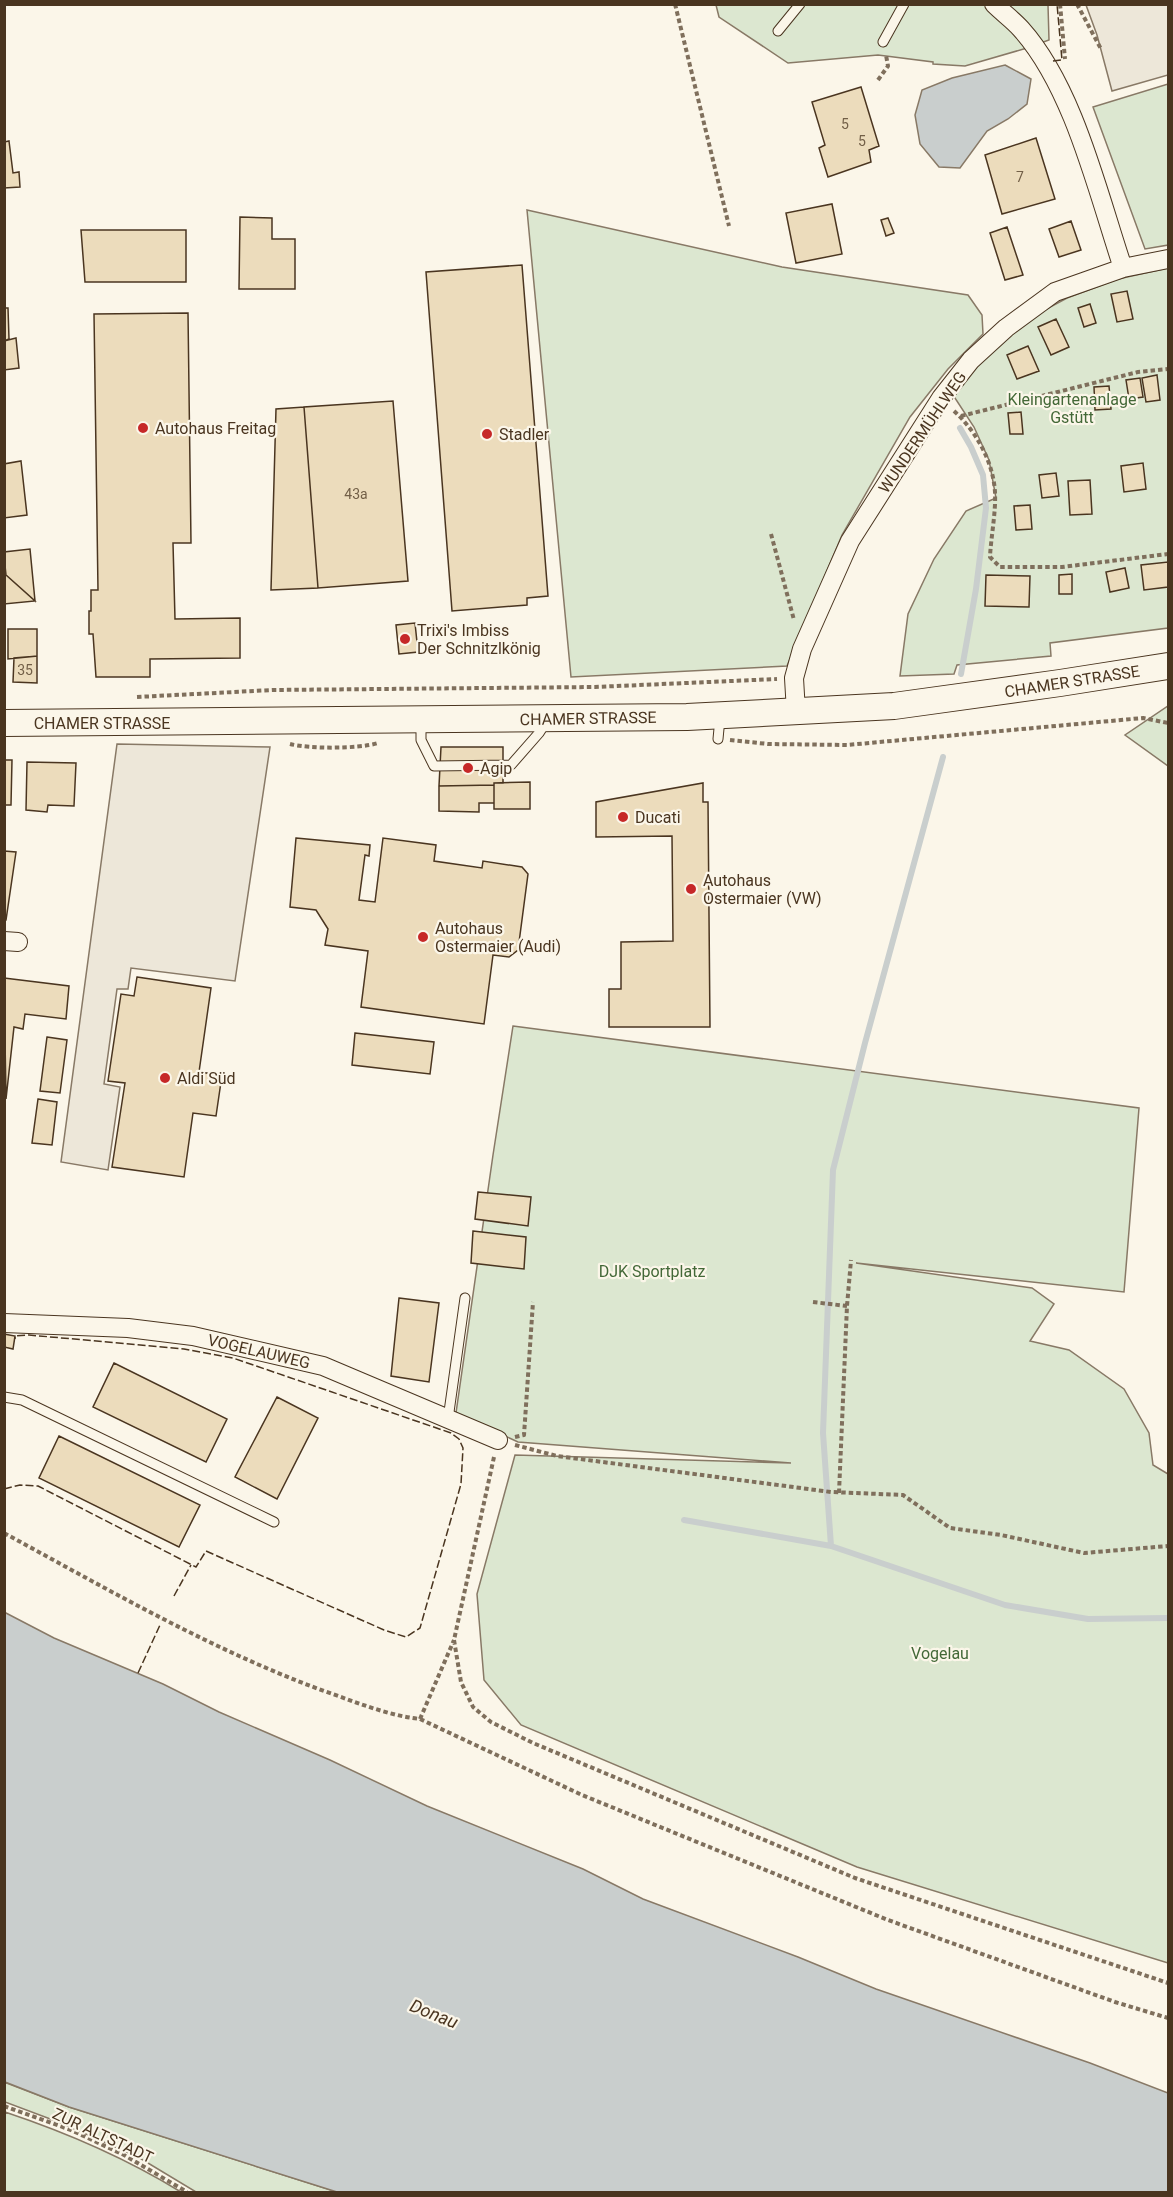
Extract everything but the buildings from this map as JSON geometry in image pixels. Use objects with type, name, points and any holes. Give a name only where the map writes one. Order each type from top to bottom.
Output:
[{"type":"main road","name":"CHAMER STRASSE","points":[[4,723],[549,718],[719,727],[796,712],[894,706],[1168,666]]},
{"type":"street","points":[[994,4],[1021,29],[1055,81],[1073,118],[1123,268]]},
{"type":"street","name":"WUNDERMÜHLWEG","points":[[796,712],[794,678],[802,649],[850,541],[941,398],[971,360],[1006,328],[1055,292],[1123,268],[1168,259]]},
{"type":"street","name":"VOGELAUWEG","points":[[4,1323],[128,1328],[193,1336],[323,1366],[498,1440]]},
{"type":"lane","points":[[778,31],[800,4]]},
{"type":"lane","points":[[883,42],[904,4]]},
{"type":"lane","points":[[421,719],[421,740],[434,766],[500,766],[511,765],[539,734],[549,718]]},
{"type":"lane","points":[[448,1419],[465,1298]]},
{"type":"lane","points":[[4,1396],[22,1400],[274,1522]]},
{"type":"path","points":[[675,4],[729,226]]},
{"type":"path","points":[[1055,81],[1065,62],[1060,4]]},
{"type":"path","points":[[1077,4],[1101,49]]},
{"type":"path","points":[[878,80],[888,66],[883,42]]},
{"type":"path","points":[[960,416],[1138,372],[1168,369]]},
{"type":"path","points":[[941,398],[960,416],[988,458],[995,492],[990,557],[1000,567],[1062,567],[1168,554]]},
{"type":"path","points":[[771,534],[802,649]]},
{"type":"path","points":[[128,698],[273,690],[596,687],[794,678]]},
{"type":"path","points":[[878,743],[1143,718],[1168,723]]},
{"type":"path","points":[[839,1493],[851,1260]]},
{"type":"path","points":[[498,1440],[524,1436],[533,1302]]},
{"type":"path","points":[[813,1302],[847,1306]]},
{"type":"path","points":[[498,1440],[557,1456],[816,1491],[903,1495],[950,1528],[1000,1535],[1084,1553],[1168,1546]]},
{"type":"path","points":[[420,1719],[454,1640],[498,1440]]},
{"type":"path","points":[[4,1533],[175,1626],[270,1671],[394,1716],[420,1719],[582,1795],[888,1920],[1115,2002],[1168,2018]]},
{"type":"path","points":[[454,1640],[460,1682],[473,1707],[491,1722],[533,1743],[855,1878],[1168,1983]]},
{"type":"path","name":"ZUR ALTSTADT","points":[[4,2106],[71,2130],[124,2155],[187,2193]]},
{"type":"green space","points":[[716,5],[1048,5],[1049,40],[965,66],[933,64],[933,62],[878,55],[788,63],[719,17]]},
{"type":"green space","points":[[1168,84],[1168,245],[1145,249],[1093,107]]},
{"type":"green space","points":[[527,210],[782,267],[968,295],[982,315],[983,334],[948,369],[910,417],[842,535],[787,666],[571,677]]},
{"type":"green space","name":"Kleingartenanlage Gstütt","points":[[1168,268],[1168,628],[1050,643],[1051,656],[957,665],[954,674],[900,676],[908,614],[934,559],[966,511],[996,498],[989,460],[974,427],[953,395],[984,356],[1024,321],[1067,298],[1118,279]]},
{"type":"green space","points":[[1168,706],[1168,766],[1125,735]]},
{"type":"green space","name":"Vogelau","points":[[513,1026],[1139,1108],[1124,1292],[856,1263],[1032,1288],[1054,1304],[1030,1341],[1069,1350],[1124,1389],[1149,1433],[1153,1465],[1168,1474],[1168,1963],[857,1867],[521,1725],[484,1680],[477,1594],[515,1455],[791,1463],[518,1442],[456,1413]]},
{"type":"green space","points":[[4,2082],[69,2107],[337,2192],[196,2192],[138,2157],[61,2123],[5,2102]]},
{"type":"green space","points":[[5,2112],[95,2147],[181,2192],[5,2192]]},
{"type":"shaded area","points":[[1086,5],[1168,5],[1168,75],[1112,91],[1097,35]]},
{"type":"shaded area","points":[[117,744],[270,747],[235,981],[131,968],[128,989],[117,989],[104,1084],[120,1087],[108,1170],[61,1162]]},
{"type":"water","points":[[1005,65],[1031,79],[1027,104],[1008,119],[987,131],[960,168],[939,167],[920,144],[915,115],[922,90],[952,78]]},
{"type":"water","name":"Donau","points":[[4,1612],[54,1638],[163,1684],[219,1712],[330,1760],[427,1806],[583,1869],[643,1899],[876,1989],[1090,2063],[1168,2093],[1168,2192],[337,2192],[69,2107],[5,2082]]},
{"type":"waterway","points":[[960,428],[983,475],[986,508],[976,589],[961,674]]},
{"type":"waterway","points":[[831,1546],[823,1433],[833,1170],[943,757]]},
{"type":"waterway","points":[[684,1520],[831,1546],[1005,1605],[1088,1619],[1168,1618]]},
{"type":"fence","points":[[1053,61],[1062,60],[1057,4]]},
{"type":"fence","points":[[4,1489],[20,1485],[38,1486],[196,1567],[206,1551],[384,1630],[406,1637],[420,1628],[461,1484],[463,1448],[459,1439],[451,1433],[233,1358],[184,1349],[29,1335],[15,1336],[15,1339]]},
{"type":"fence","points":[[174,1596],[191,1565]]},
{"type":"fence","points":[[138,1673],[160,1625]]},
{"type":"place","name":"Autohaus Freitag","points":[[143,428]]},
{"type":"place","name":"Stadler","points":[[487,434]]},
{"type":"place","name":"Trixi's Imbiss Der Schnitzlkönig","points":[[405,639]]},
{"type":"place","name":"Agip","points":[[468,768]]},
{"type":"place","name":"Ducati","points":[[623,817]]},
{"type":"place","name":"Autohaus Ostermaier (VW)","points":[[691,889]]},
{"type":"place","name":"Autohaus Ostermaier (Audi)","points":[[423,937]]},
{"type":"place","name":"Aldi Süd","points":[[165,1078]]},
{"type":"park label","name":"DJK Sportplatz","points":[[652,1271]]}]
